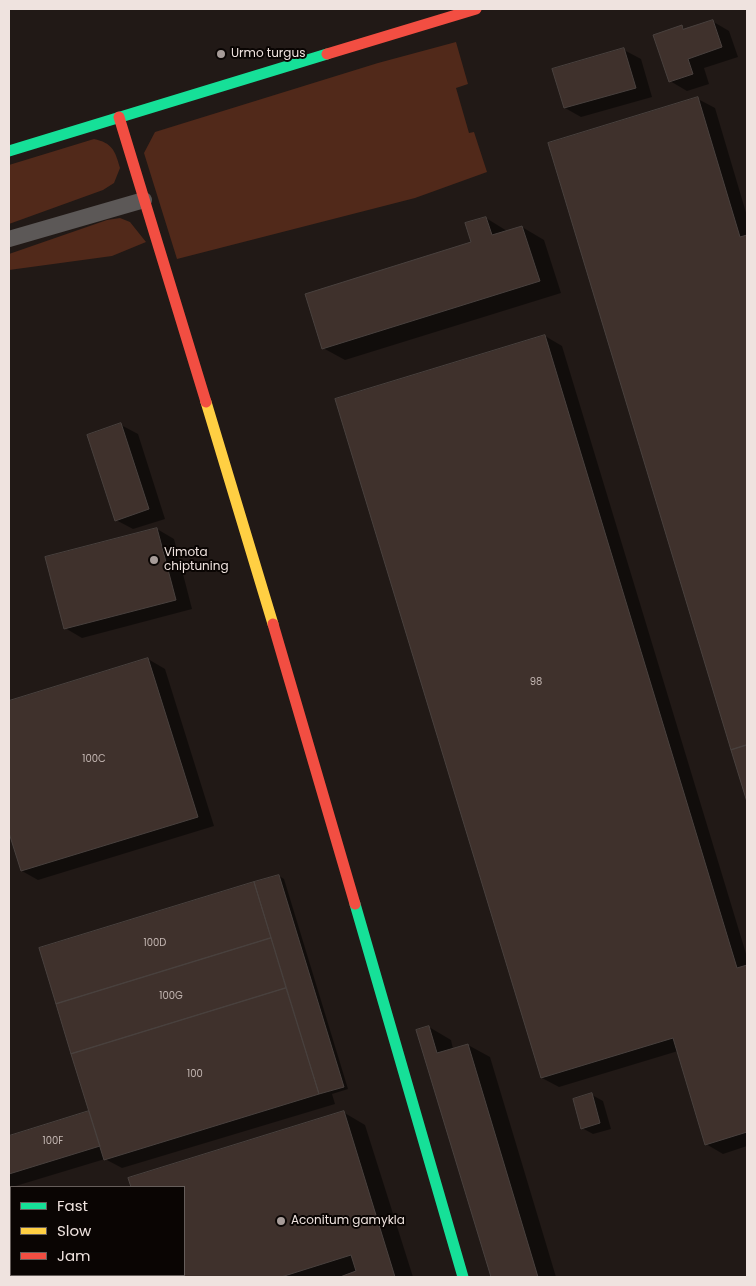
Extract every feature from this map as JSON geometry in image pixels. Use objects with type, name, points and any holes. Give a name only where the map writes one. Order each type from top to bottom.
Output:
[{"type":"street","points":[[9,151],[476,9]]},
{"type":"street","points":[[119,118],[267,600],[463,1277]]},
{"type":"street","points":[[9,239],[144,200]]},
{"type":"shaded area","points":[[456,42],[468,84],[456,88],[469,133],[474,132],[487,172],[415,198],[177,259],[144,153],[155,132],[378,63]]},
{"type":"shaded area","points":[[94,139],[109,145],[116,156],[120,168],[114,183],[103,190],[9,224],[9,165]]},
{"type":"shaded area","points":[[120,218],[130,222],[146,242],[112,256],[9,270],[9,254],[107,220]]},
{"type":"building","points":[[713,20],[722,47],[688,59],[693,74],[669,82],[653,35],[682,25],[683,29]]},
{"type":"building","points":[[624,48],[636,88],[564,108],[552,69]]},
{"type":"building","points":[[698,97],[740,237],[747,235],[747,745],[731,750],[548,143]]},
{"type":"building","points":[[486,217],[492,235],[522,226],[540,281],[322,349],[305,294],[471,242],[465,223]]},
{"type":"building","points":[[545,335],[737,968],[747,965],[747,1132],[705,1145],[673,1038],[541,1078],[335,399]]},
{"type":"building","points":[[121,423],[149,509],[115,521],[87,435]]},
{"type":"building","points":[[157,528],[176,600],[64,629],[45,557]]},
{"type":"building","points":[[148,658],[198,817],[21,871],[9,833],[9,701]]},
{"type":"building","points":[[747,745],[747,802],[731,750]]},
{"type":"building","points":[[279,875],[344,1087],[319,1094],[254,882]]},
{"type":"building","points":[[254,882],[271,938],[56,1004],[39,948]]},
{"type":"building","points":[[271,938],[286,988],[71,1054],[56,1004]]},
{"type":"building","points":[[286,988],[319,1094],[104,1160],[71,1054]]},
{"type":"building","points":[[429,1026],[437,1053],[468,1044],[538,1277],[491,1277],[416,1030]]},
{"type":"building","points":[[592,1093],[600,1123],[581,1129],[573,1099]]},
{"type":"building","points":[[89,1111],[100,1146],[9,1174],[9,1136]]},
{"type":"building","name":"Aconitum gamykla","points":[[344,1111],[395,1277],[340,1277],[356,1271],[351,1255],[281,1277],[159,1277],[185,1276],[185,1186],[131,1186],[128,1178]]},
{"type":"building","points":[[9,1221],[10,1276],[81,1277],[9,1277]]},
{"type":"traffic: fast","points":[[9,151],[327,54]]},
{"type":"traffic: fast","points":[[355,904],[463,1277]]},
{"type":"traffic: slow","points":[[206,402],[273,624]]},
{"type":"traffic: jam","points":[[327,54],[476,9]]},
{"type":"traffic: jam","points":[[119,117],[206,402]]},
{"type":"traffic: jam","points":[[273,624],[355,904]]},
{"type":"place","name":"Urmo turgus","points":[[221,54]]},
{"type":"place","name":"Vimota chiptuning","points":[[154,560]]},
{"type":"place","name":"Aconitum gamykla","points":[[281,1221]]}]
